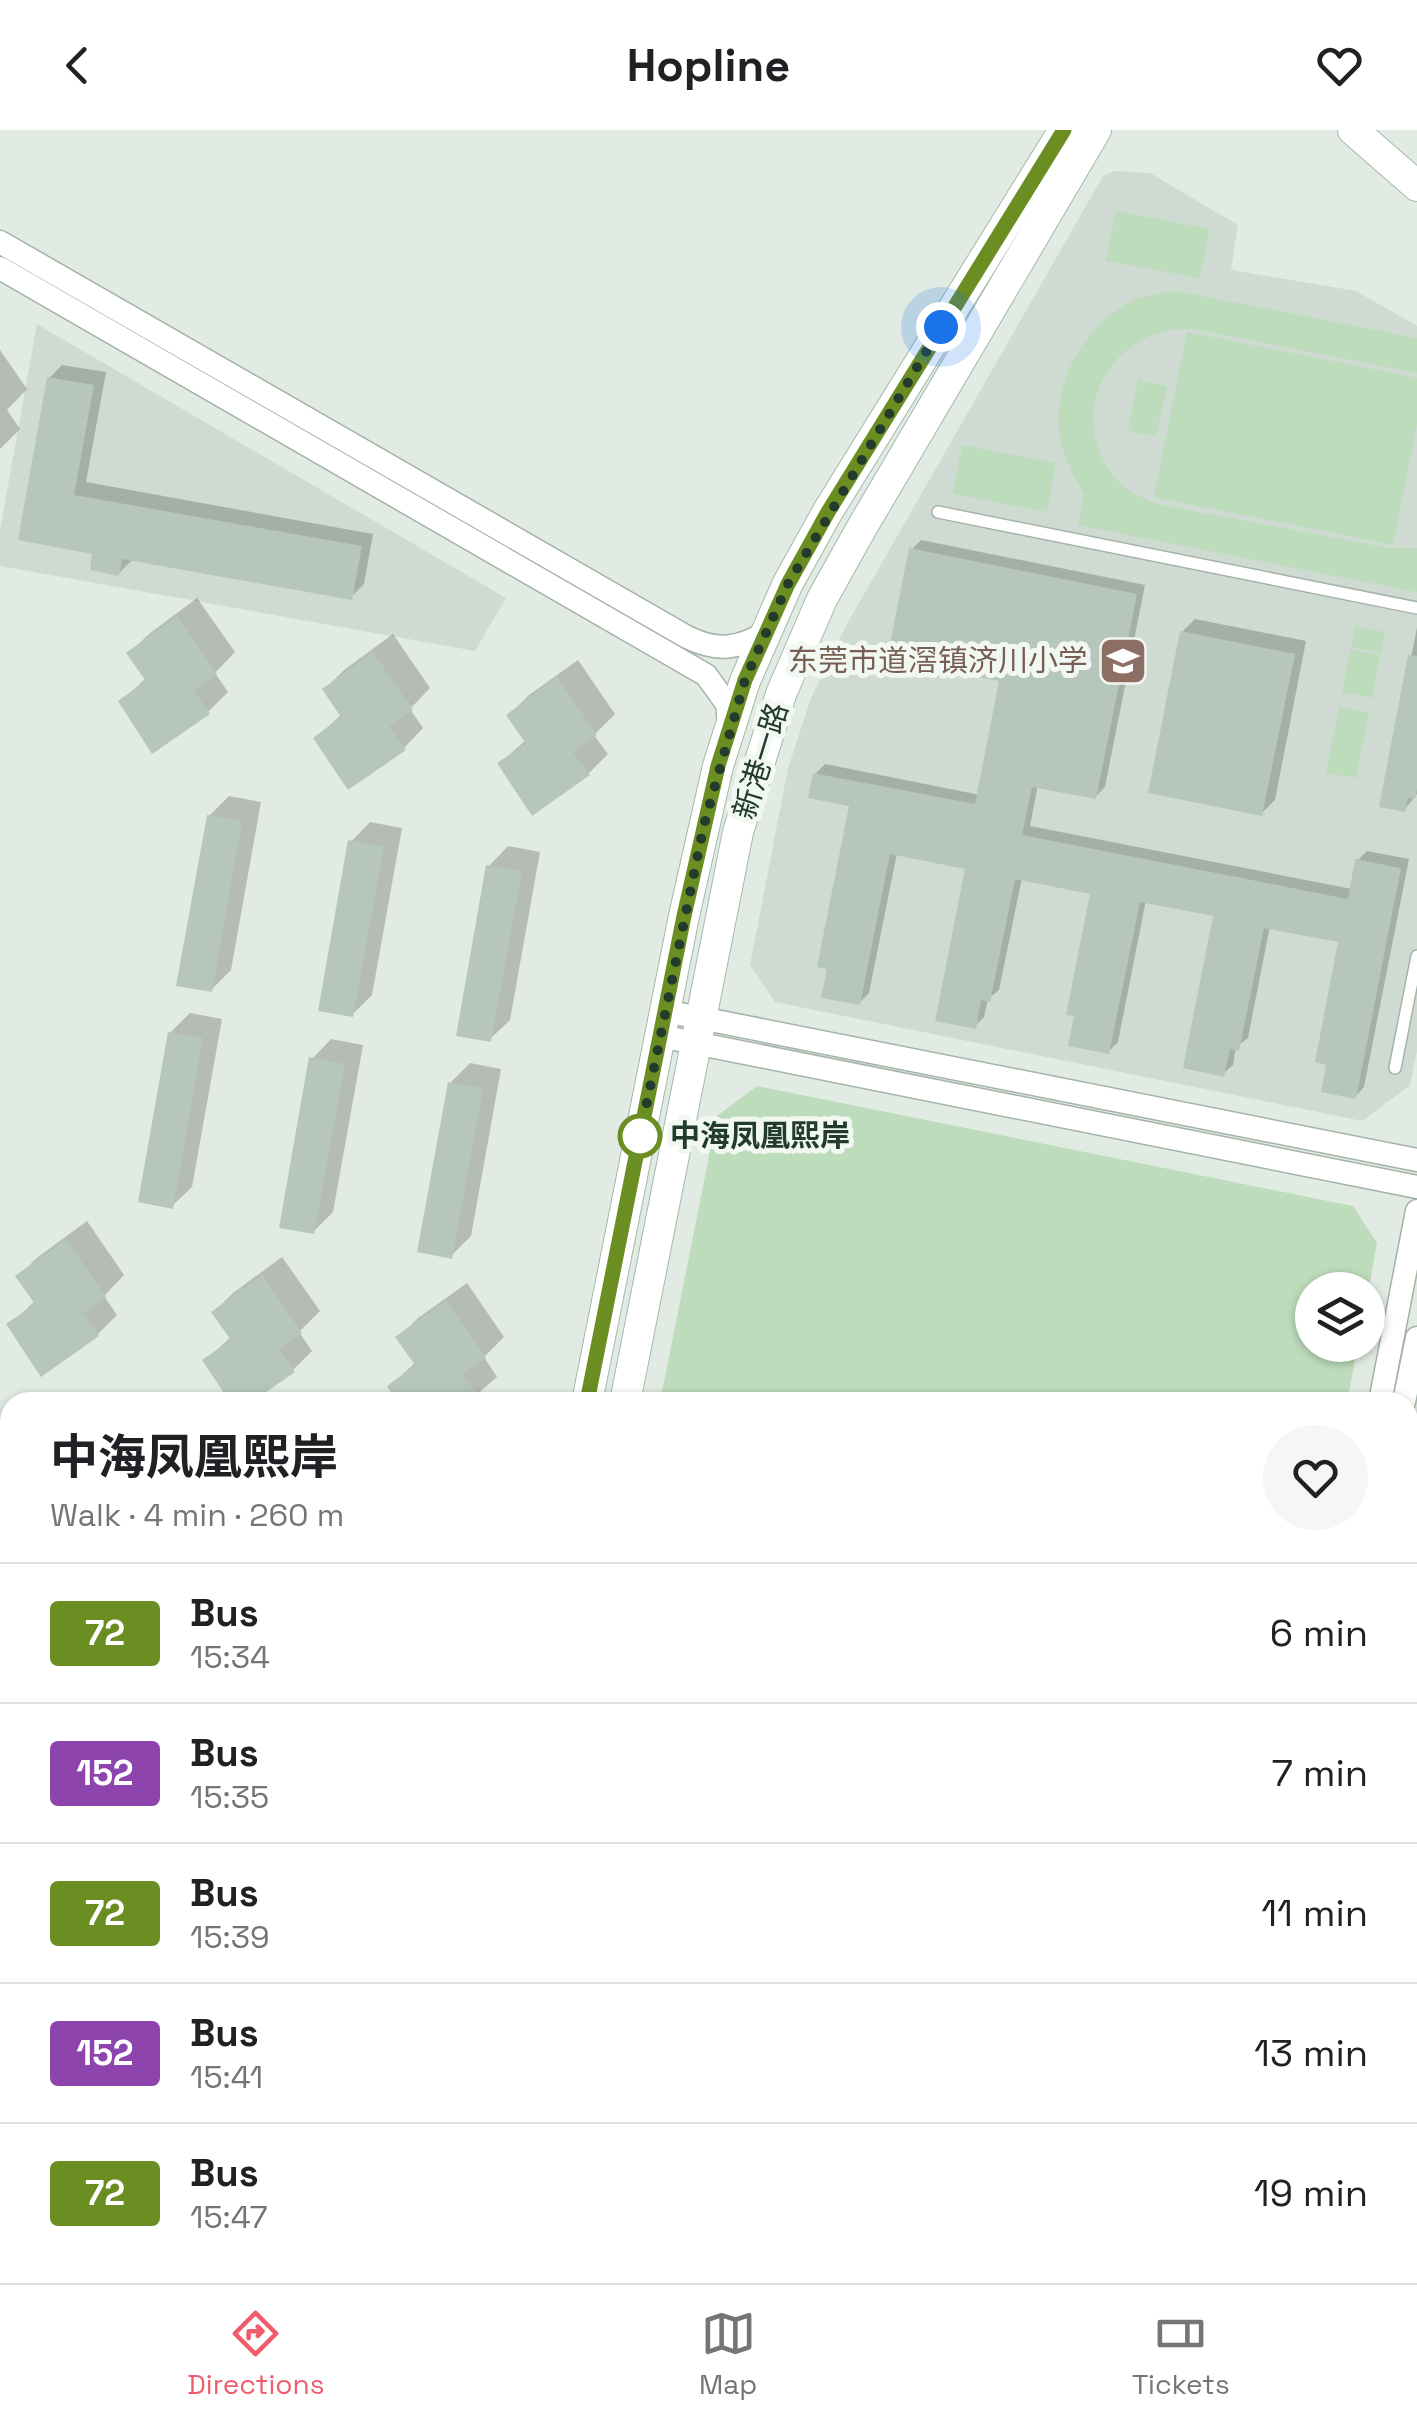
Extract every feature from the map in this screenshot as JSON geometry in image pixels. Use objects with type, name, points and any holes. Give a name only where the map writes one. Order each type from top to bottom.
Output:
[{"type":"street","name":"新港一路","points":[[589,1392],[704,825],[745,680],[788,584],[848,478],[1064,130]]},
{"type":"street","name":"新港一路","points":[[627,1392],[738,832],[781,694],[822,599],[1096,130]]},
{"type":"street","points":[[1353,130],[1417,186]]},
{"type":"street","points":[[0,242],[688,637],[706,646],[727,648],[747,644],[766,632]]},
{"type":"street","points":[[0,268],[706,676],[727,704],[730,730]]},
{"type":"street","points":[[662,1024],[1417,1160]]},
{"type":"street","points":[[698,1031],[1417,1187]]},
{"type":"street","points":[[1382,1392],[1417,1211]]},
{"type":"street","points":[[1406,1392],[1417,1338]]},
{"type":"lane","points":[[938,512],[1417,608]]},
{"type":"lane","points":[[1395,1068],[1417,956]]},
{"type":"shaded area","name":"东莞市道滘镇济川小学","points":[[1115,171],[1150,173],[1238,225],[1231,270],[1356,291],[1417,326],[1417,1051],[1410,1085],[1362,1121],[775,1002],[750,965],[788,768],[811,698],[847,624],[1103,176]]},
{"type":"shaded area","points":[[37,324],[506,598],[475,651],[0,566],[0,530]]},
{"type":"green space","points":[[1116,211],[1210,229],[1200,278],[1106,261]]},
{"type":"green space","points":[[1176,291],[1417,338],[1417,373],[1193,329],[1165,331],[1120,356],[1105,376],[1096,399],[1093,423],[1098,449],[1116,479],[1156,504],[1389,548],[1417,548],[1417,592],[1078,525],[1084,494],[1068,463],[1059,429],[1062,391],[1068,373],[1087,339],[1115,312],[1142,298]]},
{"type":"green space","points":[[1187,332],[1417,378],[1417,424],[1393,545],[1154,497]]},
{"type":"green space","points":[[1138,380],[1167,386],[1156,436],[1128,431]]},
{"type":"green space","points":[[962,445],[1056,463],[1047,512],[953,494]]},
{"type":"green space","points":[[1355,626],[1385,632],[1381,653],[1351,647]]},
{"type":"green space","points":[[1350,649],[1380,655],[1372,698],[1342,692]]},
{"type":"green space","points":[[1339,707],[1369,713],[1356,778],[1326,773]]},
{"type":"green space","points":[[757,1086],[1353,1206],[1377,1243],[1372,1272],[1295,1272],[1295,1362],[1355,1362],[1349,1392],[662,1392],[717,1116]]},
{"type":"building","points":[[47,377],[94,385],[74,495],[362,546],[352,600],[122,559],[119,576],[90,570],[92,554],[18,540]]},
{"type":"building","points":[[909,548],[1137,594],[1096,799],[1032,787],[1022,835],[1348,899],[1355,859],[1401,868],[1356,1099],[1321,1092],[1326,1065],[1315,1062],[1338,942],[1264,928],[1239,1051],[1230,1049],[1224,1077],[1183,1068],[1213,916],[1140,902],[1109,1054],[1068,1046],[1074,1016],[1066,1015],[1090,894],[1015,879],[990,1002],[981,1000],[976,1029],[935,1021],[965,869],[890,854],[860,1005],[821,998],[827,969],[817,967],[849,806],[808,798],[813,773],[975,804],[999,681],[887,659]]},
{"type":"building","points":[[177,616],[217,674],[194,690],[210,714],[152,754],[118,701],[146,681],[126,653]]},
{"type":"building","points":[[1180,631],[1295,654],[1262,816],[1148,793]]},
{"type":"building","points":[[373,652],[413,710],[389,726],[406,750],[348,790],[313,738],[341,717],[322,689]]},
{"type":"building","points":[[1408,655],[1417,656],[1417,789],[1415,799],[1408,798],[1405,812],[1379,807]]},
{"type":"building","points":[[557,677],[597,735],[573,752],[590,775],[532,816],[497,763],[526,744],[506,715]]},
{"type":"building","points":[[207,815],[242,821],[212,992],[176,986]]},
{"type":"building","points":[[348,840],[384,847],[353,1017],[318,1011]]},
{"type":"building","points":[[486,865],[522,871],[491,1042],[456,1036]]},
{"type":"building","points":[[168,1032],[203,1038],[173,1209],[138,1202]]},
{"type":"building","points":[[309,1057],[345,1064],[314,1234],[279,1228]]},
{"type":"building","points":[[448,1082],[483,1088],[452,1259],[417,1252]]},
{"type":"building","points":[[66,1239],[106,1297],[83,1313],[99,1336],[41,1377],[6,1324],[35,1304],[15,1276]]},
{"type":"building","points":[[262,1275],[302,1333],[279,1349],[295,1372],[266,1392],[223,1392],[202,1360],[231,1340],[211,1312]]},
{"type":"building","points":[[446,1300],[486,1358],[463,1374],[475,1392],[391,1392],[387,1386],[415,1365],[395,1337]]},
{"type":"bus line","name":"72","points":[[589,1392],[684,916],[718,766],[745,680],[788,584],[828,512],[1064,130]]},
{"type":"place","name":"东莞市道滘镇济川小学","points":[[1123,661]]},
{"type":"place","name":"中海凤凰熙岸","points":[[640,1136]]},
{"type":"route","points":[[640,1136],[638,1146],[704,825],[745,680],[788,584],[941,327]]}]
